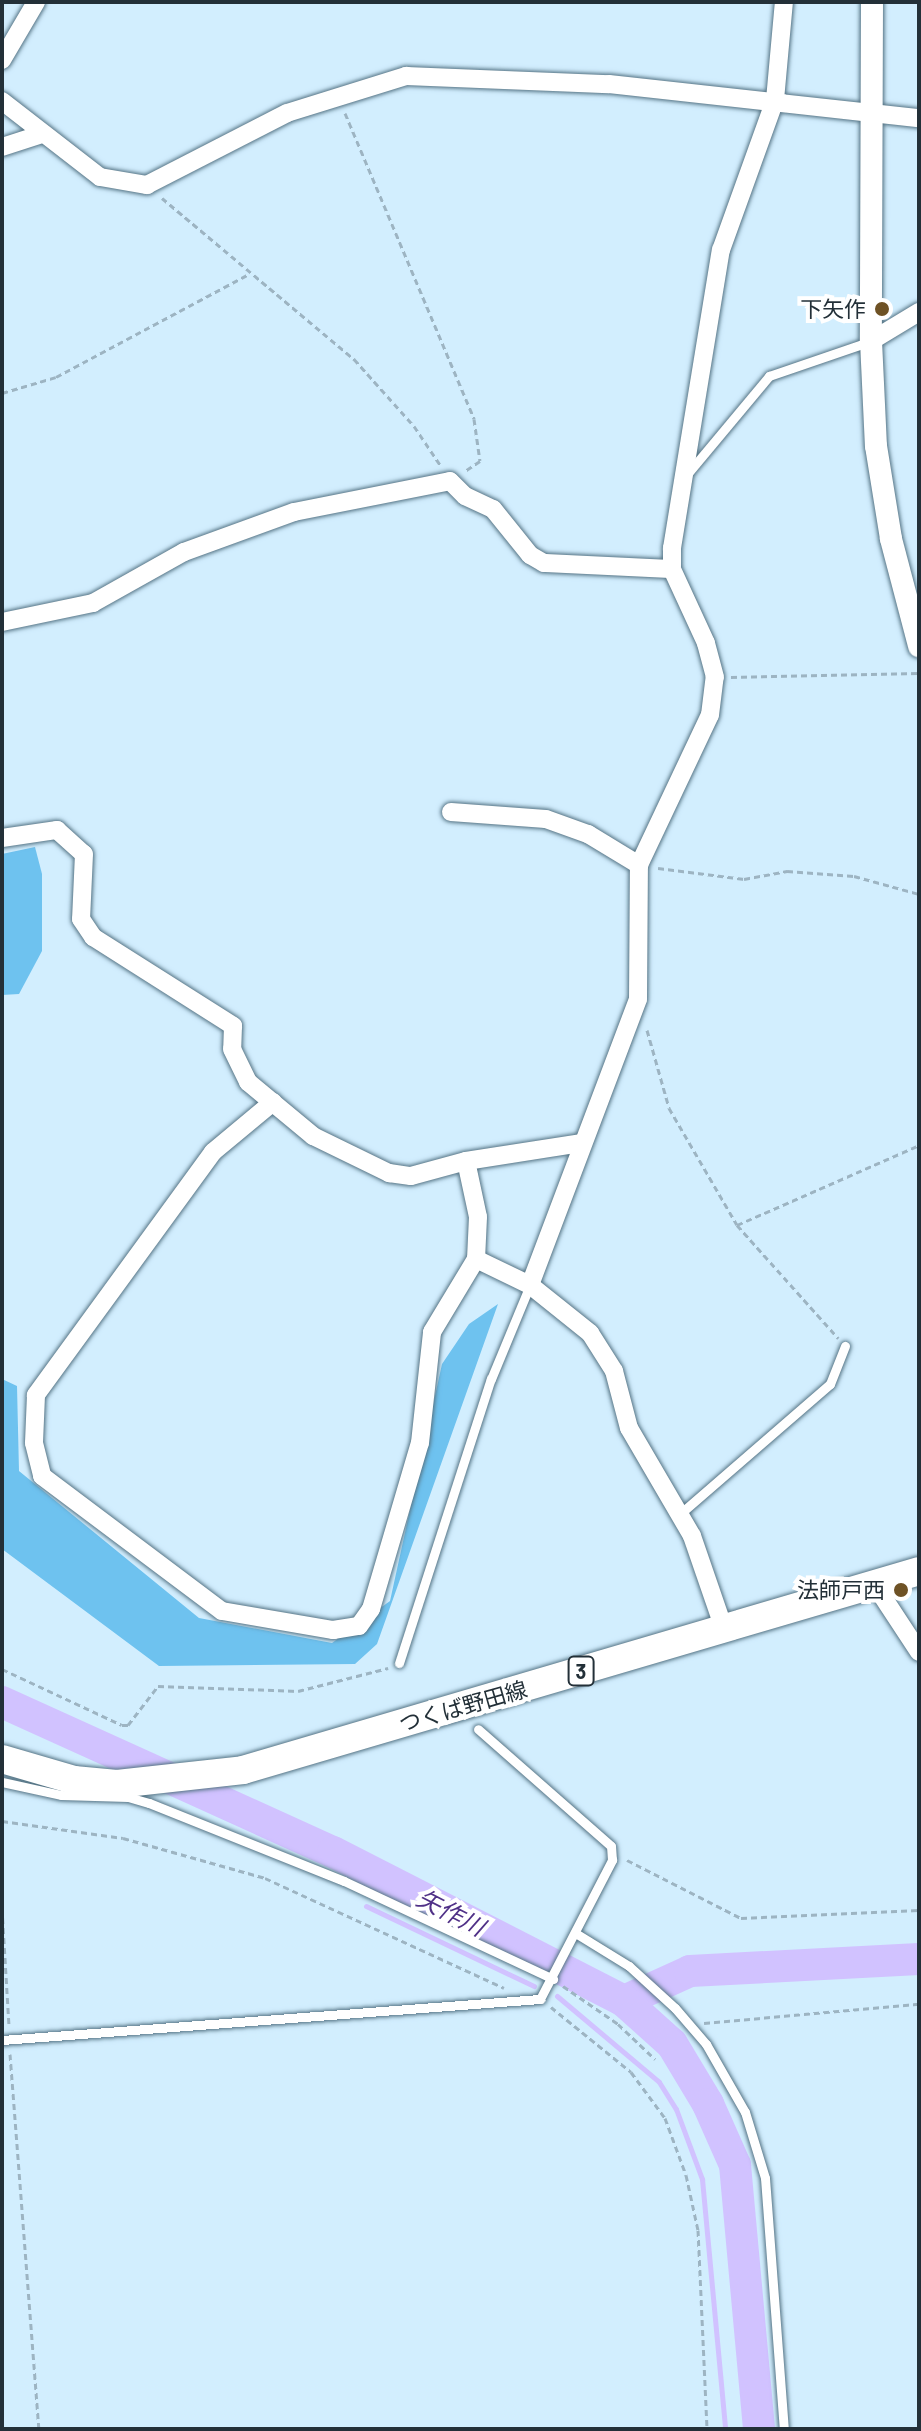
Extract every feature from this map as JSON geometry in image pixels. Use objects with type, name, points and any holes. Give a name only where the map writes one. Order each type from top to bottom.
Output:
[{"type":"main road","name":"つくば野田線","points":[[2,1759],[74,1780],[123,1788],[243,1770],[919,1571]]},
{"type":"street","points":[[2,60],[36,2]]},
{"type":"street","points":[[530,1285],[581,1143],[638,999],[639,865],[710,715],[715,677],[706,643],[672,569],[721,250],[775,100],[784,2]]},
{"type":"street","points":[[872,2],[871,341],[883,496],[919,646]]},
{"type":"street","points":[[2,101],[39,135],[100,177],[147,185],[287,113],[337,94],[406,76],[512,76],[775,100],[919,118]]},
{"type":"street","points":[[2,147],[39,135]]},
{"type":"street","points":[[871,341],[919,312]]},
{"type":"street","points":[[2,622],[93,603],[184,552],[294,512],[450,481],[465,496],[493,509],[530,555],[544,563],[672,569]]},
{"type":"street","points":[[451,812],[546,819],[588,834],[639,865]]},
{"type":"street","points":[[2,838],[57,830],[84,854],[81,919],[93,937],[233,1026],[232,1049],[248,1082],[313,1136],[389,1173],[411,1176],[466,1161],[581,1143]]},
{"type":"street","points":[[273,1102],[213,1152],[36,1395],[34,1443],[42,1476],[222,1611],[333,1630],[359,1626],[371,1609],[420,1443],[432,1332],[476,1259],[478,1217],[466,1161]]},
{"type":"street","points":[[476,1259],[530,1285],[590,1333],[614,1371],[629,1428],[681,1513],[724,1629]]},
{"type":"street","points":[[875,1585],[919,1652]]},
{"type":"lane","points":[[685,477],[769,376],[871,341]]},
{"type":"lane","points":[[399,1663],[401,1643],[447,1520],[491,1379],[530,1285]]},
{"type":"lane","points":[[681,1513],[830,1384],[845,1346]]},
{"type":"lane","points":[[6,2040],[540,1999],[575,1939],[613,1853],[607,1839],[478,1729]]},
{"type":"lane","points":[[2,1782],[61,1795],[123,1788],[149,1803],[344,1881],[554,1977]]},
{"type":"lane","points":[[575,1939],[636,1972],[675,2008],[693,2028],[745,2112],[765,2178],[784,2429]]},
{"type":"path","points":[[147,185],[249,274],[354,359],[414,426],[450,481],[480,461],[474,419],[337,94]]},
{"type":"path","points":[[2,393],[56,377],[249,274]]},
{"type":"path","points":[[715,677],[919,673]]},
{"type":"path","points":[[639,865],[744,879],[787,871],[854,876],[919,894]]},
{"type":"path","points":[[638,999],[669,1108],[737,1225],[845,1346]]},
{"type":"path","points":[[737,1225],[919,1145]]},
{"type":"path","points":[[2,1669],[122,1725],[128,1725],[158,1686],[298,1691],[379,1673],[399,1663]]},
{"type":"path","points":[[2,1821],[123,1838],[265,1878],[486,1978],[514,2000]]},
{"type":"path","points":[[613,1853],[741,1918],[919,1910]]},
{"type":"path","points":[[2,1908],[6,2040],[39,2429]]},
{"type":"path","points":[[554,1977],[618,2024],[655,2059]]},
{"type":"path","points":[[540,1999],[631,2072],[665,2118],[686,2175],[698,2230],[707,2429]]},
{"type":"path","points":[[693,2028],[718,2019],[919,2004]]},
{"type":"shaded area","points":[[35,847],[42,874],[42,951],[19,994],[2,995],[2,854]]},
{"type":"shaded area","points":[[498,1304],[377,1644],[355,1664],[159,1666],[2,1549],[2,1379],[17,1386],[19,1471],[199,1618],[332,1643],[390,1601],[442,1364],[469,1324]]},
{"type":"waterway","name":"矢作川","points":[[2,1702],[333,1852],[624,2001],[690,1971],[919,1959]]},
{"type":"waterway","points":[[366,1906],[534,1986]]},
{"type":"waterway","points":[[557,1996],[659,2082],[676,2109],[702,2179],[725,2429]]},
{"type":"waterway","points":[[624,2001],[672,2044],[708,2104],[735,2165],[759,2429]]},
{"type":"place","name":"下矢作","points":[[882,309]]},
{"type":"place","name":"法師戸西","points":[[901,1590]]}]
